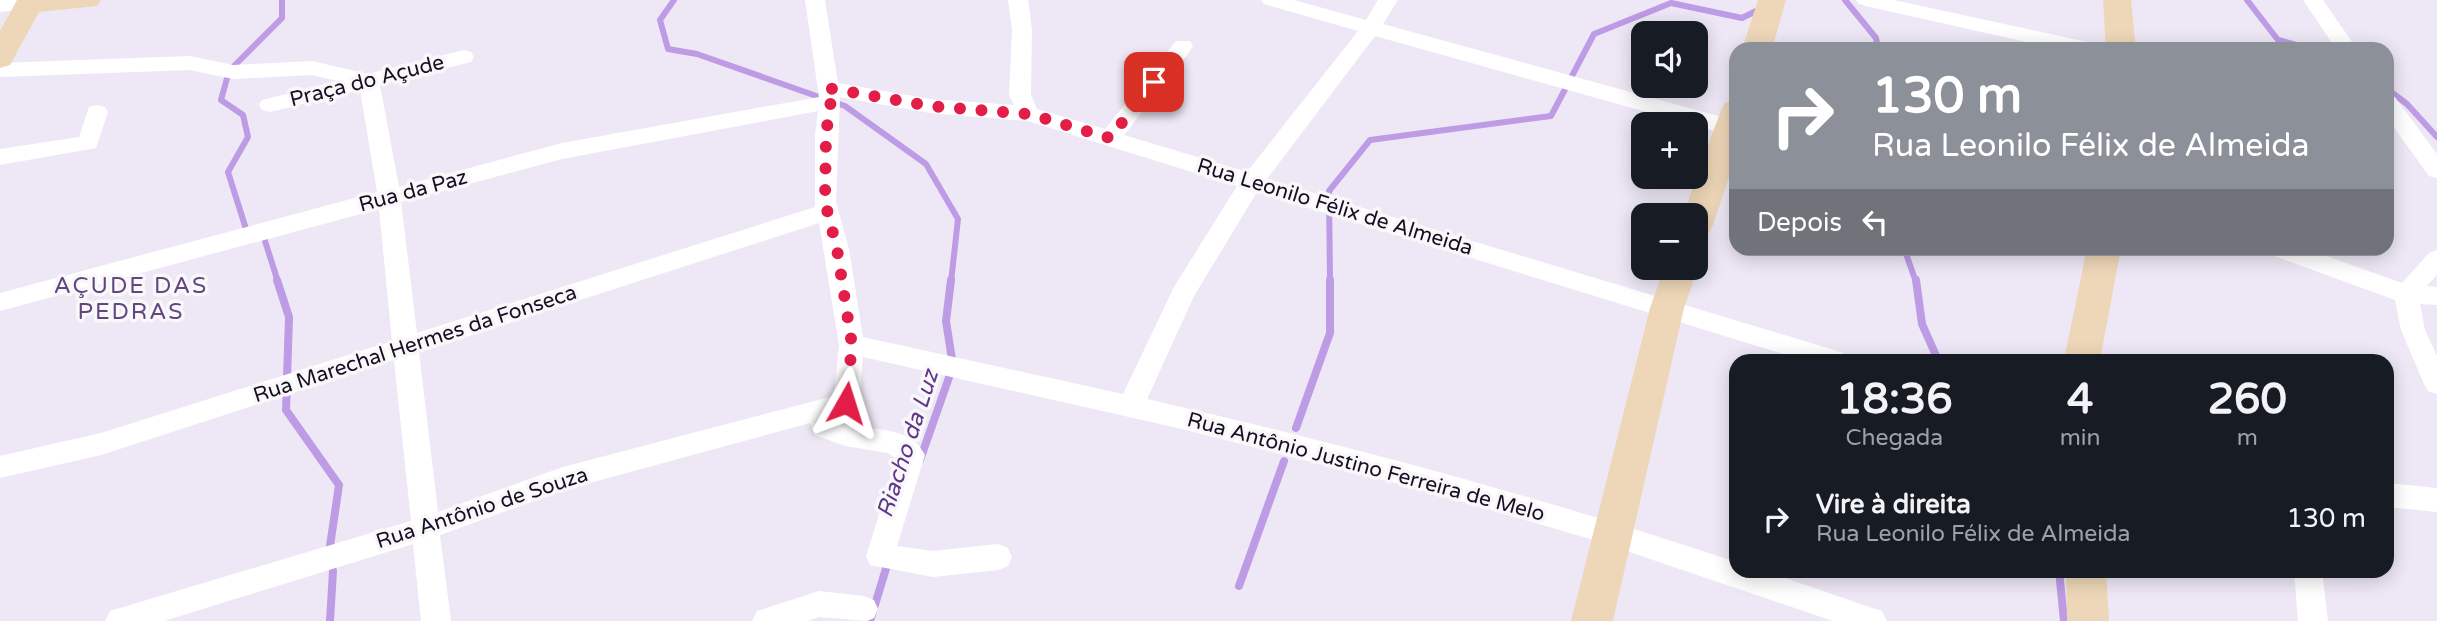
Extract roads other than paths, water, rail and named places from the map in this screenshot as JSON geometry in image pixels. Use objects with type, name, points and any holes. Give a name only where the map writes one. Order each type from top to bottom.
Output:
[{"type":"street","points":[[0,6],[87,0]]},
{"type":"street","points":[[815,0],[829,95],[826,134],[827,212],[837,249],[852,345],[824,427],[835,434],[904,446],[912,454],[880,556],[933,564],[998,557]]},
{"type":"street","points":[[1018,0],[1022,30],[1020,95],[1029,114]]},
{"type":"street","points":[[1271,0],[1729,121]]},
{"type":"street","points":[[1130,407],[1182,293],[1240,198],[1255,183],[1372,26],[1388,0]]},
{"type":"street","points":[[1759,42],[1772,0]]},
{"type":"street","points":[[1866,0],[2055,42]]},
{"type":"street","points":[[2117,0],[2121,42]]},
{"type":"street","points":[[2313,0],[2342,42]]},
{"type":"street","points":[[0,58],[29,4]]},
{"type":"street","points":[[1110,138],[1183,46]]},
{"type":"street","name":"Praça do Açude","points":[[270,105],[464,57]]},
{"type":"street","points":[[0,70],[190,63],[233,72],[312,68],[369,81],[389,197],[436,621]]},
{"type":"street","name":"Rua Leonilo Félix de Almeida","points":[[829,95],[1029,114],[1815,354]]},
{"type":"street","name":"Rua da Paz","points":[[0,302],[562,151],[829,95]]},
{"type":"street","points":[[0,157],[88,143],[97,112]]},
{"type":"street","points":[[2394,112],[2437,170]]},
{"type":"street","points":[[1704,203],[1729,136]]},
{"type":"street","name":"Rua Marechal Hermes da Fonseca","points":[[0,467],[101,444],[827,212]]},
{"type":"street","points":[[2083,354],[2102,256]]},
{"type":"street","points":[[2299,256],[2406,295],[2437,296]]},
{"type":"street","points":[[2406,295],[2437,259]]},
{"type":"street","points":[[1592,621],[1615,534],[1667,307],[1677,280]]},
{"type":"street","points":[[2406,295],[2413,330],[2437,384]]},
{"type":"street","name":"Rua Antônio Justino Ferreira de Melo","points":[[852,345],[1332,454],[1615,534],[1729,573]]},
{"type":"street","name":"Rua Antônio de Souza","points":[[120,621],[427,528],[563,479],[833,407]]},
{"type":"street","points":[[2394,496],[2437,500]]},
{"type":"street","name":"Rua Antônio Justino Ferreira de Melo","points":[[1745,578],[1872,621]]},
{"type":"street","points":[[2086,578],[2088,621]]},
{"type":"street","points":[[2309,578],[2313,621]]},
{"type":"street","points":[[767,621],[819,604],[864,609]]},
{"type":"waterway","points":[[246,229],[228,172],[248,137],[243,115],[221,100],[229,71],[282,18],[282,0]]},
{"type":"waterway","name":"Riacho da Luz","points":[[674,0],[660,20],[668,49],[697,54],[845,106],[926,164],[958,219],[951,282]]},
{"type":"waterway","points":[[1845,0],[1877,42]]},
{"type":"waterway","points":[[2247,0],[2278,40],[2285,42]]},
{"type":"waterway","points":[[1330,282],[1329,191],[1370,140],[1551,116],[1594,34],[1671,3],[1742,18],[1760,9]]},
{"type":"waterway","points":[[2394,94],[2407,104],[2437,137]]},
{"type":"waterway","points":[[265,241],[278,282]]},
{"type":"waterway","points":[[1907,256],[1916,282]]},
{"type":"waterway","points":[[277,280],[289,317],[286,410],[339,485],[330,546]]},
{"type":"waterway","name":"Riacho da Luz","points":[[920,460],[953,366],[946,321],[951,280]]},
{"type":"waterway","points":[[1916,280],[1922,324],[1935,354]]},
{"type":"waterway","points":[[1296,428],[1330,333],[1330,282]]},
{"type":"waterway","points":[[1239,586],[1284,461]]},
{"type":"waterway","name":"Riacho da Luz","points":[[870,621],[888,562]]},
{"type":"waterway","points":[[330,621],[333,571]]},
{"type":"waterway","points":[[2060,578],[2064,621]]},
{"type":"district","name":"AÇUDE DAS PEDRAS","points":[[131,299]]}]
